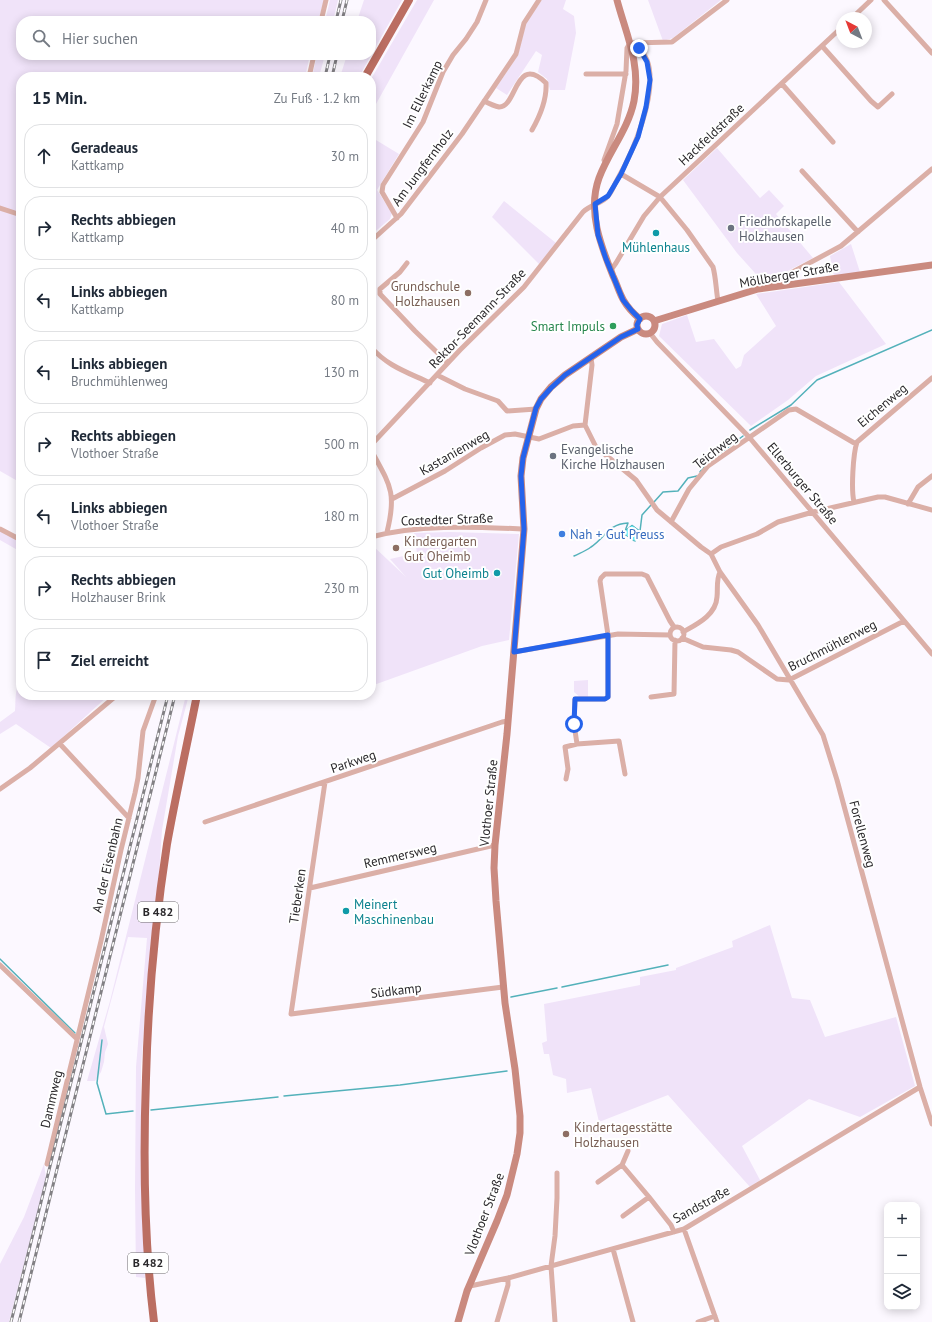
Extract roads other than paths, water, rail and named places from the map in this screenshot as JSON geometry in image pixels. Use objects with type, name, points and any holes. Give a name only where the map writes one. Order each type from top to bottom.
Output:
[{"type":"main road","points":[[376,58],[409,0]]},
{"type":"main road","points":[[368,72],[375,60]]},
{"type":"main road","name":"B 482","points":[[154,1322],[143,1180],[150,992],[158,911],[168,844],[196,700]]},
{"type":"street","points":[[323,16],[326,0]]},
{"type":"street","name":"Im Ellerkamp","points":[[398,218],[382,192],[383,185],[423,122],[443,72],[453,55],[477,22],[486,0]]},
{"type":"street","name":"Am Jungfernholz","points":[[376,237],[398,218],[462,134],[516,54],[524,24],[539,0]]},
{"type":"street","points":[[616,0],[635,60],[636,73],[634,100],[629,121],[604,168],[597,186],[595,204],[598,235],[611,270],[623,300],[640,319]]},
{"type":"street","points":[[630,43],[672,42],[727,0]]},
{"type":"street","points":[[858,12],[871,0]]},
{"type":"street","points":[[884,0],[932,53]]},
{"type":"street","name":"Hackfeldstraße","points":[[611,270],[644,216],[660,197],[836,33]]},
{"type":"street","points":[[604,168],[604,160],[617,124],[626,74],[627,48],[630,43]]},
{"type":"street","name":"Rektor-Seemann-Straße","points":[[376,440],[448,363],[524,287],[583,212],[588,207],[608,196],[621,174],[638,137],[646,107],[650,80],[645,56],[639,48],[630,43]]},
{"type":"street","points":[[822,46],[878,108],[892,94]]},
{"type":"street","points":[[310,72],[313,60]]},
{"type":"street","points":[[484,101],[499,107],[503,106],[507,103],[519,81],[524,76],[532,74],[540,77],[546,83],[547,89],[538,120],[532,130]]},
{"type":"street","points":[[586,74],[626,74]]},
{"type":"street","points":[[782,84],[833,142]]},
{"type":"street","points":[[769,287],[774,282],[841,246],[932,169]]},
{"type":"street","points":[[802,171],[858,232]]},
{"type":"street","points":[[621,174],[660,197],[687,230],[713,267],[718,301]]},
{"type":"street","points":[[0,208],[16,213]]},
{"type":"street","points":[[407,263],[400,272],[380,289],[380,294],[448,363]]},
{"type":"street","name":"Möllberger Straße","points":[[654,322],[758,289],[932,265]]},
{"type":"street","points":[[648,317],[654,322],[655,326],[650,333],[642,333],[638,329],[637,325],[640,319],[648,317]]},
{"type":"street","name":"Vlothoer Straße","points":[[458,1322],[470,1286],[507,1195],[520,1134],[520,1116],[515,1069],[503,987],[494,868],[495,845],[506,749],[524,529],[521,476],[523,458],[530,436],[536,408],[541,399],[565,375],[621,337],[638,329]]},
{"type":"street","name":"Ellerburger Straße","points":[[650,333],[750,437],[932,654]]},
{"type":"street","points":[[376,353],[392,365],[430,383]]},
{"type":"street","points":[[590,358],[592,364],[585,425],[596,447],[636,480],[657,510],[711,554],[721,547],[757,534],[778,522],[854,502],[882,497],[932,510]]},
{"type":"street","points":[[437,375],[465,389],[498,401],[507,411],[536,408]]},
{"type":"street","name":"Eichenweg","points":[[854,502],[853,496],[856,444],[861,437],[932,378]]},
{"type":"street","name":"Teichweg","points":[[671,522],[689,489],[703,472],[722,456],[789,410],[796,409],[856,444]]},
{"type":"street","name":"Kastanienweg","points":[[392,499],[445,471],[480,448],[505,435],[516,434],[539,439],[573,426],[585,425]]},
{"type":"street","points":[[376,459],[390,484],[392,513],[387,532]]},
{"type":"street","points":[[908,504],[918,487],[932,476]]},
{"type":"street","name":"Costedter Straße","points":[[376,535],[387,532],[413,530],[469,528],[524,529]]},
{"type":"street","points":[[0,529],[16,537]]},
{"type":"street","name":"Forellenweg","points":[[711,554],[720,572],[758,625],[823,735],[920,1087],[932,1124]]},
{"type":"street","points":[[675,640],[682,638],[683,632],[707,616],[714,609],[717,599],[717,577],[720,572]]},
{"type":"street","points":[[577,744],[574,724],[575,699],[605,699],[608,697],[608,635],[600,580],[601,578],[605,574],[642,574],[647,576],[670,621],[674,627],[681,628],[683,632]]},
{"type":"street","name":"Bruchmühlenweg","points":[[682,638],[703,647],[738,652],[777,678],[790,680],[904,621]]},
{"type":"street","points":[[670,635],[674,627]]},
{"type":"street","points":[[514,652],[608,635],[670,635],[675,640],[674,694],[651,697]]},
{"type":"street","points":[[0,789],[60,744],[111,700]]},
{"type":"street","name":"An der Eisenbahn","points":[[77,1040],[138,778],[143,731],[154,700]]},
{"type":"street","name":"Parkweg","points":[[205,822],[495,724],[508,721]]},
{"type":"street","points":[[566,779],[568,769],[565,747],[577,744],[620,741],[625,774]]},
{"type":"street","points":[[60,744],[129,818]]},
{"type":"street","name":"Tieberken","points":[[291,1014],[325,782]]},
{"type":"street","name":"Remmersweg","points":[[310,888],[495,845]]},
{"type":"street","points":[[0,965],[77,1040]]},
{"type":"street","name":"Südkamp","points":[[291,1014],[503,987]]},
{"type":"street","name":"Dammweg","points":[[47,1164],[77,1040]]},
{"type":"street","name":"Sandstraße","points":[[470,1286],[508,1278],[684,1229],[920,1087]]},
{"type":"street","points":[[598,1182],[622,1165],[628,1151]]},
{"type":"street","points":[[622,1165],[671,1225],[674,1232]]},
{"type":"street","points":[[555,1322],[551,1266],[555,1236],[557,1198],[556,1173]]},
{"type":"street","points":[[623,1216],[649,1197]]},
{"type":"street","points":[[684,1229],[716,1319],[698,1322]]},
{"type":"street","points":[[614,1249],[633,1322]]},
{"type":"street","points":[[497,1322],[508,1285],[508,1278]]},
{"type":"water","points":[[632,525],[640,531],[641,534],[636,541],[624,534]]},
{"type":"waterway","points":[[750,430],[791,405],[817,380],[932,330]]},
{"type":"waterway","points":[[700,472],[706,464],[743,436]]},
{"type":"waterway","points":[[654,502],[663,492],[678,491],[688,478],[697,476]]},
{"type":"waterway","points":[[640,531],[642,515],[651,505]]},
{"type":"waterway","points":[[574,556],[585,551],[596,543],[611,529],[621,524],[628,523],[624,534]]},
{"type":"waterway","points":[[0,959],[75,1033]]},
{"type":"waterway","points":[[562,987],[668,965]]},
{"type":"waterway","points":[[511,997],[557,988]]},
{"type":"waterway","points":[[102,1040],[97,1083],[106,1114],[133,1111]]},
{"type":"waterway","points":[[284,1096],[400,1085],[507,1071]]},
{"type":"waterway","points":[[151,1110],[278,1097]]},
{"type":"railway","points":[[337,16],[341,0]]},
{"type":"railway","points":[[343,16],[347,0]]},
{"type":"railway","points":[[326,72],[329,60]]},
{"type":"railway","points":[[333,72],[336,60]]},
{"type":"railway","points":[[11,1322],[167,700]]},
{"type":"railway","points":[[19,1322],[174,700]]},
{"type":"place","name":"Friedhofskapelle Holzhausen","points":[[731,228]]},
{"type":"place","name":"Mühlenhaus","points":[[656,233]]},
{"type":"place","name":"Grundschule Holzhausen","points":[[468,293]]},
{"type":"place","name":"Smart Impuls","points":[[613,326]]},
{"type":"place","name":"Evangelische Kirche Holzhausen","points":[[553,456]]},
{"type":"place","name":"Nah + Gut Preuss","points":[[562,534]]},
{"type":"place","name":"Kindergarten Gut Oheimb","points":[[396,548]]},
{"type":"place","name":"Gut Oheimb","points":[[497,573]]},
{"type":"place","name":"Meinert Maschinenbau","points":[[346,911]]},
{"type":"place","name":"Kindertagesstätte Holzhausen","points":[[566,1134]]}]
